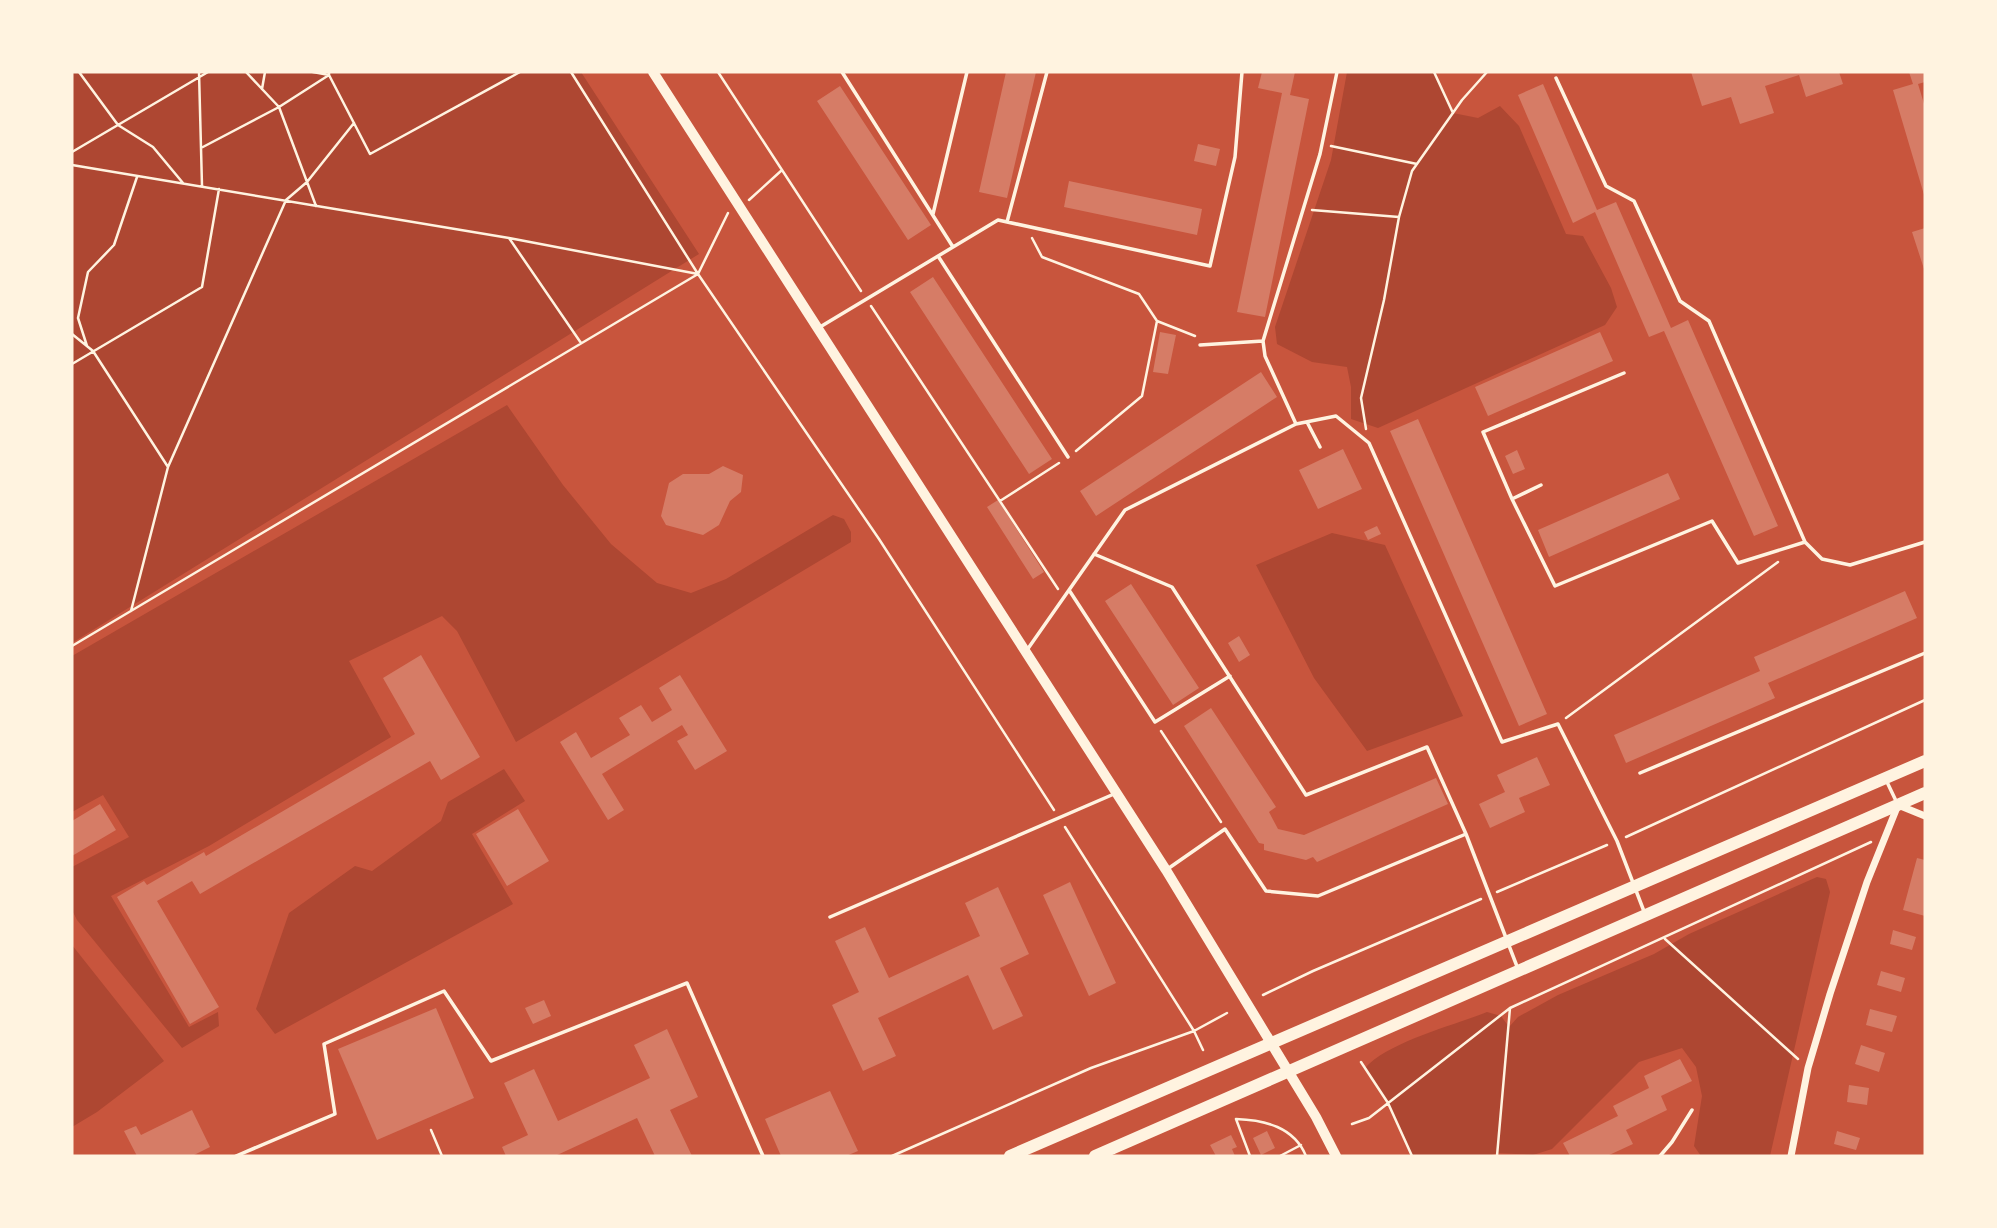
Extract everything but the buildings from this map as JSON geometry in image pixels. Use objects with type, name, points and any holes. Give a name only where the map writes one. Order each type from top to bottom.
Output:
[{"type":"main road","points":[[653,72],[1166,870],[1289,1072],[1336,1156]]},
{"type":"main road","points":[[1010,1156],[1925,761]]},
{"type":"main road","points":[[1095,1156],[1925,793]]},
{"type":"street","points":[[1791,1156],[1808,1068],[1867,882],[1898,805],[1925,816]]},
{"type":"lane","points":[[842,72],[953,247]]},
{"type":"lane","points":[[933,214],[967,72]]},
{"type":"lane","points":[[1007,222],[1047,72]]},
{"type":"lane","points":[[818,328],[998,220],[1210,266],[1235,157],[1242,72]]},
{"type":"lane","points":[[1296,425],[1265,356],[1263,341],[1322,144],[1337,72]]},
{"type":"lane","points":[[1556,78],[1606,186],[1634,201],[1680,301],[1709,321],[1805,542],[1822,559],[1850,565],[1925,542]]},
{"type":"lane","points":[[938,256],[1068,457]]},
{"type":"lane","points":[[1200,345],[1263,341]]},
{"type":"lane","points":[[1624,373],[1483,432],[1512,499],[1555,586],[1712,521],[1738,563],[1805,542]]},
{"type":"lane","points":[[1025,652],[1125,510],[1296,425],[1336,416],[1368,443],[1502,741],[1558,724],[1617,841],[1645,916]]},
{"type":"lane","points":[[1307,422],[1320,447]]},
{"type":"lane","points":[[1512,499],[1541,485]]},
{"type":"lane","points":[[1094,554],[1172,587],[1306,795],[1427,747],[1466,834],[1518,971]]},
{"type":"lane","points":[[1069,590],[1155,722],[1230,676]]},
{"type":"lane","points":[[1640,773],[1925,653]]},
{"type":"lane","points":[[1886,778],[1898,805]]},
{"type":"lane","points":[[830,917],[1115,793]]},
{"type":"lane","points":[[1166,870],[1225,829],[1266,891],[1318,897],[1466,834]]},
{"type":"lane","points":[[236,1156],[335,1114],[324,1044],[444,990],[491,1061],[687,983],[762,1156]]},
{"type":"lane","points":[[1660,1156],[1692,1110]]},
{"type":"path","points":[[79,72],[118,125],[153,148],[183,183]]},
{"type":"path","points":[[199,72],[202,186]]},
{"type":"path","points":[[72,152],[208,72]]},
{"type":"path","points":[[246,72],[279,107],[316,206]]},
{"type":"path","points":[[261,89],[265,72]]},
{"type":"path","points":[[313,72],[329,73]]},
{"type":"path","points":[[329,73],[370,154],[520,72]]},
{"type":"path","points":[[571,72],[698,274],[879,539],[1059,817],[1194,1031],[1203,1050]]},
{"type":"path","points":[[718,72],[1064,597]]},
{"type":"path","points":[[1434,72],[1453,113]]},
{"type":"path","points":[[1368,443],[1361,398],[1384,300],[1399,217],[1412,171],[1453,113],[1487,72]]},
{"type":"path","points":[[201,148],[279,107],[329,73]]},
{"type":"path","points":[[131,611],[169,467],[286,200],[307,182],[354,123]]},
{"type":"path","points":[[1322,144],[1417,164]]},
{"type":"path","points":[[72,164],[509,238],[698,274]]},
{"type":"path","points":[[750,200],[782,170]]},
{"type":"path","points":[[87,346],[78,318],[88,272],[114,245],[137,176]]},
{"type":"path","points":[[72,364],[202,286],[219,189]]},
{"type":"path","points":[[1303,210],[1399,217]]},
{"type":"path","points":[[72,646],[698,274],[728,213]]},
{"type":"path","points":[[1025,225],[1042,257],[1139,294],[1157,321],[1214,344]]},
{"type":"path","points":[[509,238],[581,344]]},
{"type":"path","points":[[1142,396],[1157,321]]},
{"type":"path","points":[[72,334],[93,351],[169,467]]},
{"type":"path","points":[[1558,724],[1783,558]]},
{"type":"path","points":[[1263,995],[1617,841],[1925,700]]},
{"type":"path","points":[[1155,722],[1225,829]]},
{"type":"path","points":[[1352,1124],[1369,1118],[1510,1008],[1665,939],[1887,834]]},
{"type":"path","points":[[1665,939],[1808,1068]]},
{"type":"path","points":[[1497,1156],[1510,1008]]},
{"type":"path","points":[[892,1156],[1091,1068],[1194,1031],[1227,1013]]},
{"type":"path","points":[[1361,1062],[1388,1103],[1412,1156]]},
{"type":"path","points":[[1250,1156],[1236,1119],[1259,1120],[1279,1127],[1301,1145],[1306,1156]]},
{"type":"path","points":[[431,1130],[442,1156]]},
{"type":"path","points":[[1280,1156],[1301,1145]]},
{"type":"shaded area","points":[[72,72],[581,72],[699,254],[72,643]]},
{"type":"shaded area","points":[[1347,72],[1434,72],[1453,113],[1478,118],[1500,106],[1519,126],[1566,234],[1583,236],[1611,288],[1617,307],[1605,325],[1378,428],[1351,419],[1351,387],[1347,367],[1312,362],[1277,344],[1275,327],[1331,160]]},
{"type":"shaded area","points":[[507,405],[563,485],[611,544],[657,583],[691,593],[726,579],[833,515],[844,519],[851,532],[851,542],[516,742],[457,631],[442,616],[349,661],[391,737],[209,846],[111,896],[189,1027],[218,1012],[219,1026],[182,1048],[77,920],[72,910],[72,867],[129,837],[103,795],[72,812],[72,656]]},
{"type":"shaded area","points":[[1332,533],[1385,545],[1463,716],[1367,751],[1314,678],[1256,565]]},
{"type":"shaded area","points":[[504,769],[525,801],[472,834],[513,904],[275,1034],[256,1009],[289,913],[355,866],[372,871],[441,821],[448,802]]},
{"type":"shaded area","points":[[1817,877],[1826,879],[1830,892],[1770,1156],[1701,1156],[1694,1146],[1702,1096],[1696,1067],[1682,1048],[1639,1062],[1552,1149],[1533,1155],[1497,1153],[1489,1156],[1412,1156],[1388,1103],[1365,1068],[1375,1059],[1404,1043],[1487,1012],[1501,1016],[1509,1027],[1518,1017],[1558,995],[1654,954],[1689,934]]},
{"type":"shaded area","points":[[72,945],[164,1061],[97,1112],[72,1127]]}]
